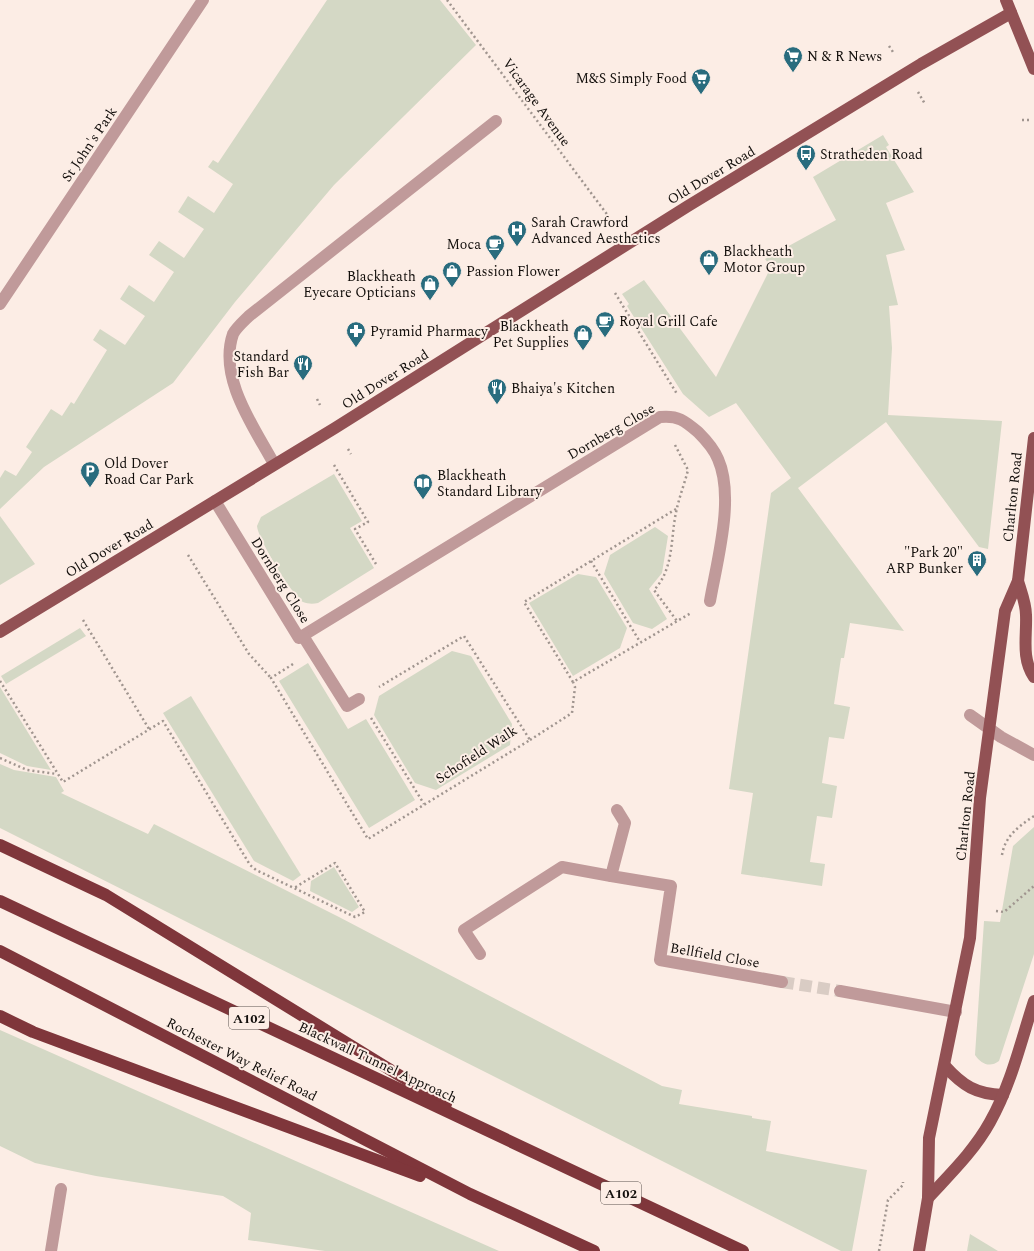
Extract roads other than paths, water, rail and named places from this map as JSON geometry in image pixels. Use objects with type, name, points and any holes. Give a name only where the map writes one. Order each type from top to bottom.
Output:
[{"type":"highway","points":[[0,845],[106,895],[498,1136]]},
{"type":"highway","name":"Blackwall Tunnel Approach","points":[[0,901],[744,1251]]},
{"type":"highway","name":"Rochester Way Relief Road","points":[[0,951],[470,1194]]},
{"type":"highway","points":[[0,1016],[33,1032],[470,1194],[594,1251]]},
{"type":"main road","points":[[1006,0],[1034,69]]},
{"type":"main road","name":"Old Dover Road","points":[[0,632],[215,501],[688,206],[921,64],[1011,13]]},
{"type":"main road","name":"Charlton Road","points":[[919,1251],[928,1198],[929,1138],[945,1066],[970,938],[980,798],[991,730],[1005,611],[1018,581],[1034,438]]},
{"type":"main road","points":[[1018,581],[1026,614],[1024,644],[1034,677]]},
{"type":"main road","points":[[928,1198],[972,1150],[990,1122],[1003,1095],[1034,1001]]},
{"type":"main road","points":[[945,1066],[958,1080],[970,1088],[987,1094],[1003,1095]]},
{"type":"street","name":"St John's Park","points":[[0,304],[203,0]]},
{"type":"street","points":[[274,464],[238,396],[230,372],[228,354],[234,333],[249,316],[496,121]]},
{"type":"street","name":"Dornberg Close","points":[[215,501],[300,638],[660,417],[672,415],[686,422],[709,444],[718,459],[723,474],[726,495],[724,517],[710,601]]},
{"type":"street","points":[[303,636],[348,706],[359,699]]},
{"type":"street","points":[[970,715],[1022,750],[1034,755]]},
{"type":"street","points":[[610,876],[625,823],[617,810]]},
{"type":"street","name":"Bellfield Close","points":[[480,954],[464,930],[562,867],[671,886],[660,960],[782,982]]},
{"type":"street","points":[[840,991],[956,1012]]},
{"type":"street","points":[[51,1251],[62,1189]]},
{"type":"tunnel","points":[[782,982],[840,991]]},
{"type":"place","name":"N & R News","points":[[793,73]]},
{"type":"place","name":"M&S Simply Food","points":[[701,95]]},
{"type":"place","name":"Stratheden Road","points":[[806,171]]},
{"type":"place","name":"Sarah Crawford Advanced Aesthetics","points":[[517,247]]},
{"type":"place","name":"Moca","points":[[495,261]]},
{"type":"place","name":"Blackheath Motor Group","points":[[709,276]]},
{"type":"place","name":"Passion Flower","points":[[452,288]]},
{"type":"place","name":"Blackheath Eyecare Opticians","points":[[430,301]]},
{"type":"place","name":"Royal Grill Cafe","points":[[605,338]]},
{"type":"place","name":"Pyramid Pharmacy","points":[[356,348]]},
{"type":"place","name":"Blackheath Pet Supplies","points":[[583,351]]},
{"type":"place","name":"Standard Fish Bar","points":[[303,381]]},
{"type":"place","name":"Bhaiya's Kitchen","points":[[497,405]]},
{"type":"place","name":"Old Dover Road Car Park","points":[[90,488]]},
{"type":"place","name":"Blackheath Standard Library","points":[[423,500]]},
{"type":"place","name":"\"Park 20\" ARP Bunker","points":[[977,577]]}]
